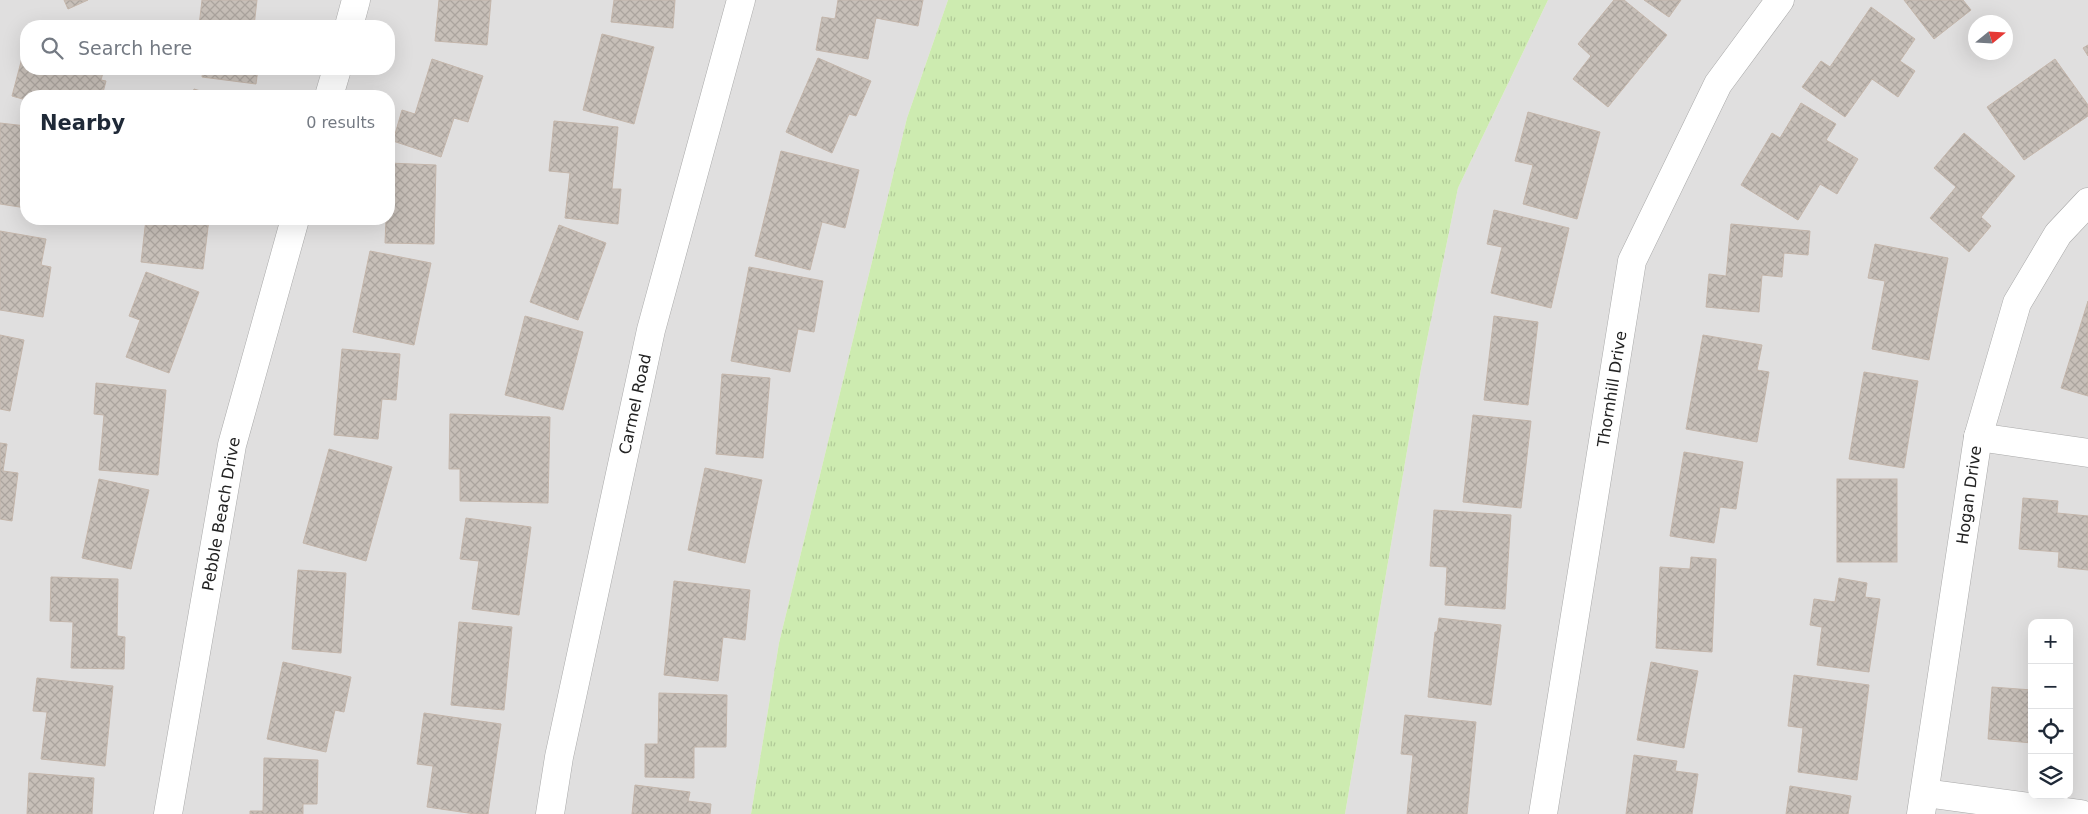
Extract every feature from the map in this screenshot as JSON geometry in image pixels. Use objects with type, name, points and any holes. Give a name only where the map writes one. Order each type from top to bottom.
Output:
[{"type":"street","points":[[351,20],[356,0]]},
{"type":"street","name":"Carmel Road","points":[[550,814],[561,748],[651,330],[741,0]]},
{"type":"street","name":"Thornhill Drive","points":[[1544,814],[1632,261],[1718,84],[1780,0]]},
{"type":"street","points":[[331,90],[335,75]]},
{"type":"street","name":"Hogan Drive","points":[[1923,804],[1978,437],[2017,303],[2058,234],[2088,202]]},
{"type":"street","name":"Pebble Beach Drive","points":[[168,814],[232,445],[293,225]]},
{"type":"street","points":[[1978,437],[2088,454]]},
{"type":"street","points":[[1923,804],[2081,814]]},
{"type":"shaded area","points":[[0,0],[948,0],[907,118],[779,643],[751,814],[0,814]]},
{"type":"shaded area","points":[[1548,0],[2088,0],[2088,814],[1345,814],[1421,369],[1458,188]]},
{"type":"green space","points":[[948,0],[1548,0],[1458,188],[1421,369],[1345,814],[751,814],[779,643],[907,118]]},
{"type":"building","points":[[64,0],[88,0],[68,9]]},
{"type":"building","points":[[202,0],[257,0],[255,20],[200,20]]},
{"type":"building","points":[[439,0],[491,0],[487,45],[435,41]]},
{"type":"building","points":[[614,0],[675,0],[673,28],[611,22]]},
{"type":"building","points":[[838,0],[923,0],[918,26],[876,18],[868,59],[816,50],[822,17],[835,19]]},
{"type":"building","points":[[1614,0],[1624,0],[1667,35],[1608,107],[1573,79],[1591,56],[1578,44]]},
{"type":"building","points":[[1644,0],[1681,0],[1669,17]]},
{"type":"building","points":[[1904,0],[1963,0],[1971,10],[1934,39]]},
{"type":"building","points":[[1871,7],[1915,39],[1900,61],[1915,71],[1898,97],[1872,79],[1845,117],[1802,87],[1821,61],[1830,67]]},
{"type":"building","points":[[602,34],[654,47],[634,124],[583,110]]},
{"type":"building","points":[[2088,45],[2088,56],[2083,48]]},
{"type":"building","points":[[818,58],[871,81],[856,116],[849,114],[832,153],[786,132]]},
{"type":"building","points":[[432,59],[483,76],[468,122],[454,118],[441,157],[395,142],[395,134],[402,110],[415,114]]},
{"type":"building","points":[[2055,59],[2088,105],[2088,116],[2024,160],[1987,107]]},
{"type":"building","points":[[20,66],[20,75],[102,75],[101,80],[106,81],[104,90],[20,90],[20,98],[12,96]]},
{"type":"building","points":[[202,75],[257,75],[256,84],[202,77]]},
{"type":"building","points":[[1801,103],[1836,124],[1826,140],[1858,159],[1837,194],[1820,184],[1798,220],[1741,185],[1772,133],[1780,138]]},
{"type":"building","points":[[1528,112],[1600,132],[1577,219],[1523,204],[1533,165],[1515,161]]},
{"type":"building","points":[[554,121],[618,127],[612,189],[621,189],[618,224],[565,218],[570,173],[549,171]]},
{"type":"building","points":[[0,123],[20,125],[20,207],[0,204]]},
{"type":"building","points":[[1964,133],[2015,176],[1981,217],[1991,226],[1969,252],[1930,218],[1956,187],[1934,168]]},
{"type":"building","points":[[781,151],[859,170],[845,228],[822,222],[810,270],[755,256]]},
{"type":"building","points":[[395,163],[436,165],[434,244],[385,243],[386,225],[395,225]]},
{"type":"building","points":[[1494,210],[1569,228],[1551,308],[1491,293],[1502,247],[1487,244]]},
{"type":"building","points":[[1731,224],[1810,231],[1808,255],[1784,253],[1782,277],[1762,275],[1759,312],[1706,307],[1709,274],[1726,276]]},
{"type":"building","points":[[145,225],[208,225],[203,269],[141,262]]},
{"type":"building","points":[[559,225],[606,243],[578,320],[530,302]]},
{"type":"building","points":[[0,231],[46,239],[41,265],[51,267],[43,317],[0,310]]},
{"type":"building","points":[[1875,244],[1948,258],[1929,360],[1872,349],[1885,281],[1868,278]]},
{"type":"building","points":[[370,251],[431,263],[414,345],[353,332]]},
{"type":"building","points":[[749,267],[823,281],[814,332],[798,329],[790,372],[731,361]]},
{"type":"building","points":[[146,272],[199,292],[169,373],[126,357],[140,320],[129,316]]},
{"type":"building","points":[[2088,301],[2088,396],[2061,388]]},
{"type":"building","points":[[525,316],[583,332],[563,410],[505,395]]},
{"type":"building","points":[[1494,316],[1538,322],[1528,405],[1484,400]]},
{"type":"building","points":[[0,335],[24,340],[10,411],[0,409]]},
{"type":"building","points":[[1703,335],[1762,345],[1757,370],[1769,372],[1757,442],[1686,429]]},
{"type":"building","points":[[342,349],[400,354],[396,400],[382,399],[378,439],[334,435]]},
{"type":"building","points":[[1864,372],[1918,381],[1904,468],[1849,459]]},
{"type":"building","points":[[722,374],[770,378],[763,458],[716,454]]},
{"type":"building","points":[[96,383],[166,390],[158,475],[99,470],[104,415],[94,414]]},
{"type":"building","points":[[450,414],[550,417],[548,503],[460,501],[460,469],[449,469]]},
{"type":"building","points":[[1473,415],[1531,421],[1521,508],[1463,502]]},
{"type":"building","points":[[0,443],[7,444],[3,471],[18,473],[12,521],[0,519]]},
{"type":"building","points":[[329,449],[392,467],[366,561],[303,543]]},
{"type":"building","points":[[1684,452],[1743,462],[1736,509],[1720,507],[1714,543],[1670,536]]},
{"type":"building","points":[[705,468],[762,480],[745,563],[688,550]]},
{"type":"building","points":[[99,479],[149,490],[131,569],[82,558]]},
{"type":"building","points":[[1837,479],[1897,479],[1897,562],[1837,562]]},
{"type":"building","points":[[2023,498],[2058,501],[2057,513],[2088,516],[2088,570],[2058,567],[2059,552],[2019,549]]},
{"type":"building","points":[[1434,510],[1511,515],[1505,609],[1445,605],[1447,567],[1430,566]]},
{"type":"building","points":[[466,518],[531,527],[519,615],[472,609],[479,561],[460,559]]},
{"type":"building","points":[[1691,557],[1716,559],[1712,652],[1656,648],[1660,567],[1690,569]]},
{"type":"building","points":[[298,570],[346,573],[341,653],[292,649]]},
{"type":"building","points":[[51,577],[118,579],[117,636],[125,637],[124,669],[71,668],[73,622],[50,621]]},
{"type":"building","points":[[1839,578],[1867,583],[1865,597],[1880,599],[1869,672],[1817,665],[1822,627],[1810,625],[1814,599],[1835,602]]},
{"type":"building","points":[[674,581],[750,590],[745,640],[723,637],[718,681],[664,675]]},
{"type":"building","points":[[1439,618],[1501,625],[1491,705],[1428,697],[1435,632],[1437,632]]},
{"type":"building","points":[[459,622],[512,627],[504,710],[451,705]]},
{"type":"building","points":[[283,662],[351,677],[344,712],[335,710],[326,752],[267,739]]},
{"type":"building","points":[[1651,662],[1698,671],[1684,748],[1637,740]]},
{"type":"building","points":[[1794,675],[1869,685],[1857,780],[1798,772],[1803,728],[1788,726]]},
{"type":"building","points":[[37,678],[113,686],[105,766],[41,759],[47,712],[33,711]]},
{"type":"building","points":[[1992,687],[2028,690],[2028,743],[1988,739]]},
{"type":"building","points":[[659,693],[727,695],[726,747],[694,747],[694,778],[645,777],[645,744],[658,744]]},
{"type":"building","points":[[424,713],[501,724],[488,814],[427,807],[433,766],[417,764]]},
{"type":"building","points":[[1405,715],[1476,722],[1467,814],[1407,814],[1413,755],[1401,754]]},
{"type":"building","points":[[1634,755],[1677,761],[1675,771],[1698,774],[1692,814],[1626,814]]},
{"type":"building","points":[[264,758],[318,760],[317,804],[303,804],[303,814],[250,814],[250,811],[263,811]]},
{"type":"building","points":[[29,773],[94,778],[92,814],[27,814]]},
{"type":"building","points":[[635,785],[690,792],[688,801],[711,804],[710,814],[632,814]]},
{"type":"building","points":[[1790,786],[1851,796],[1848,814],[1786,814]]}]
